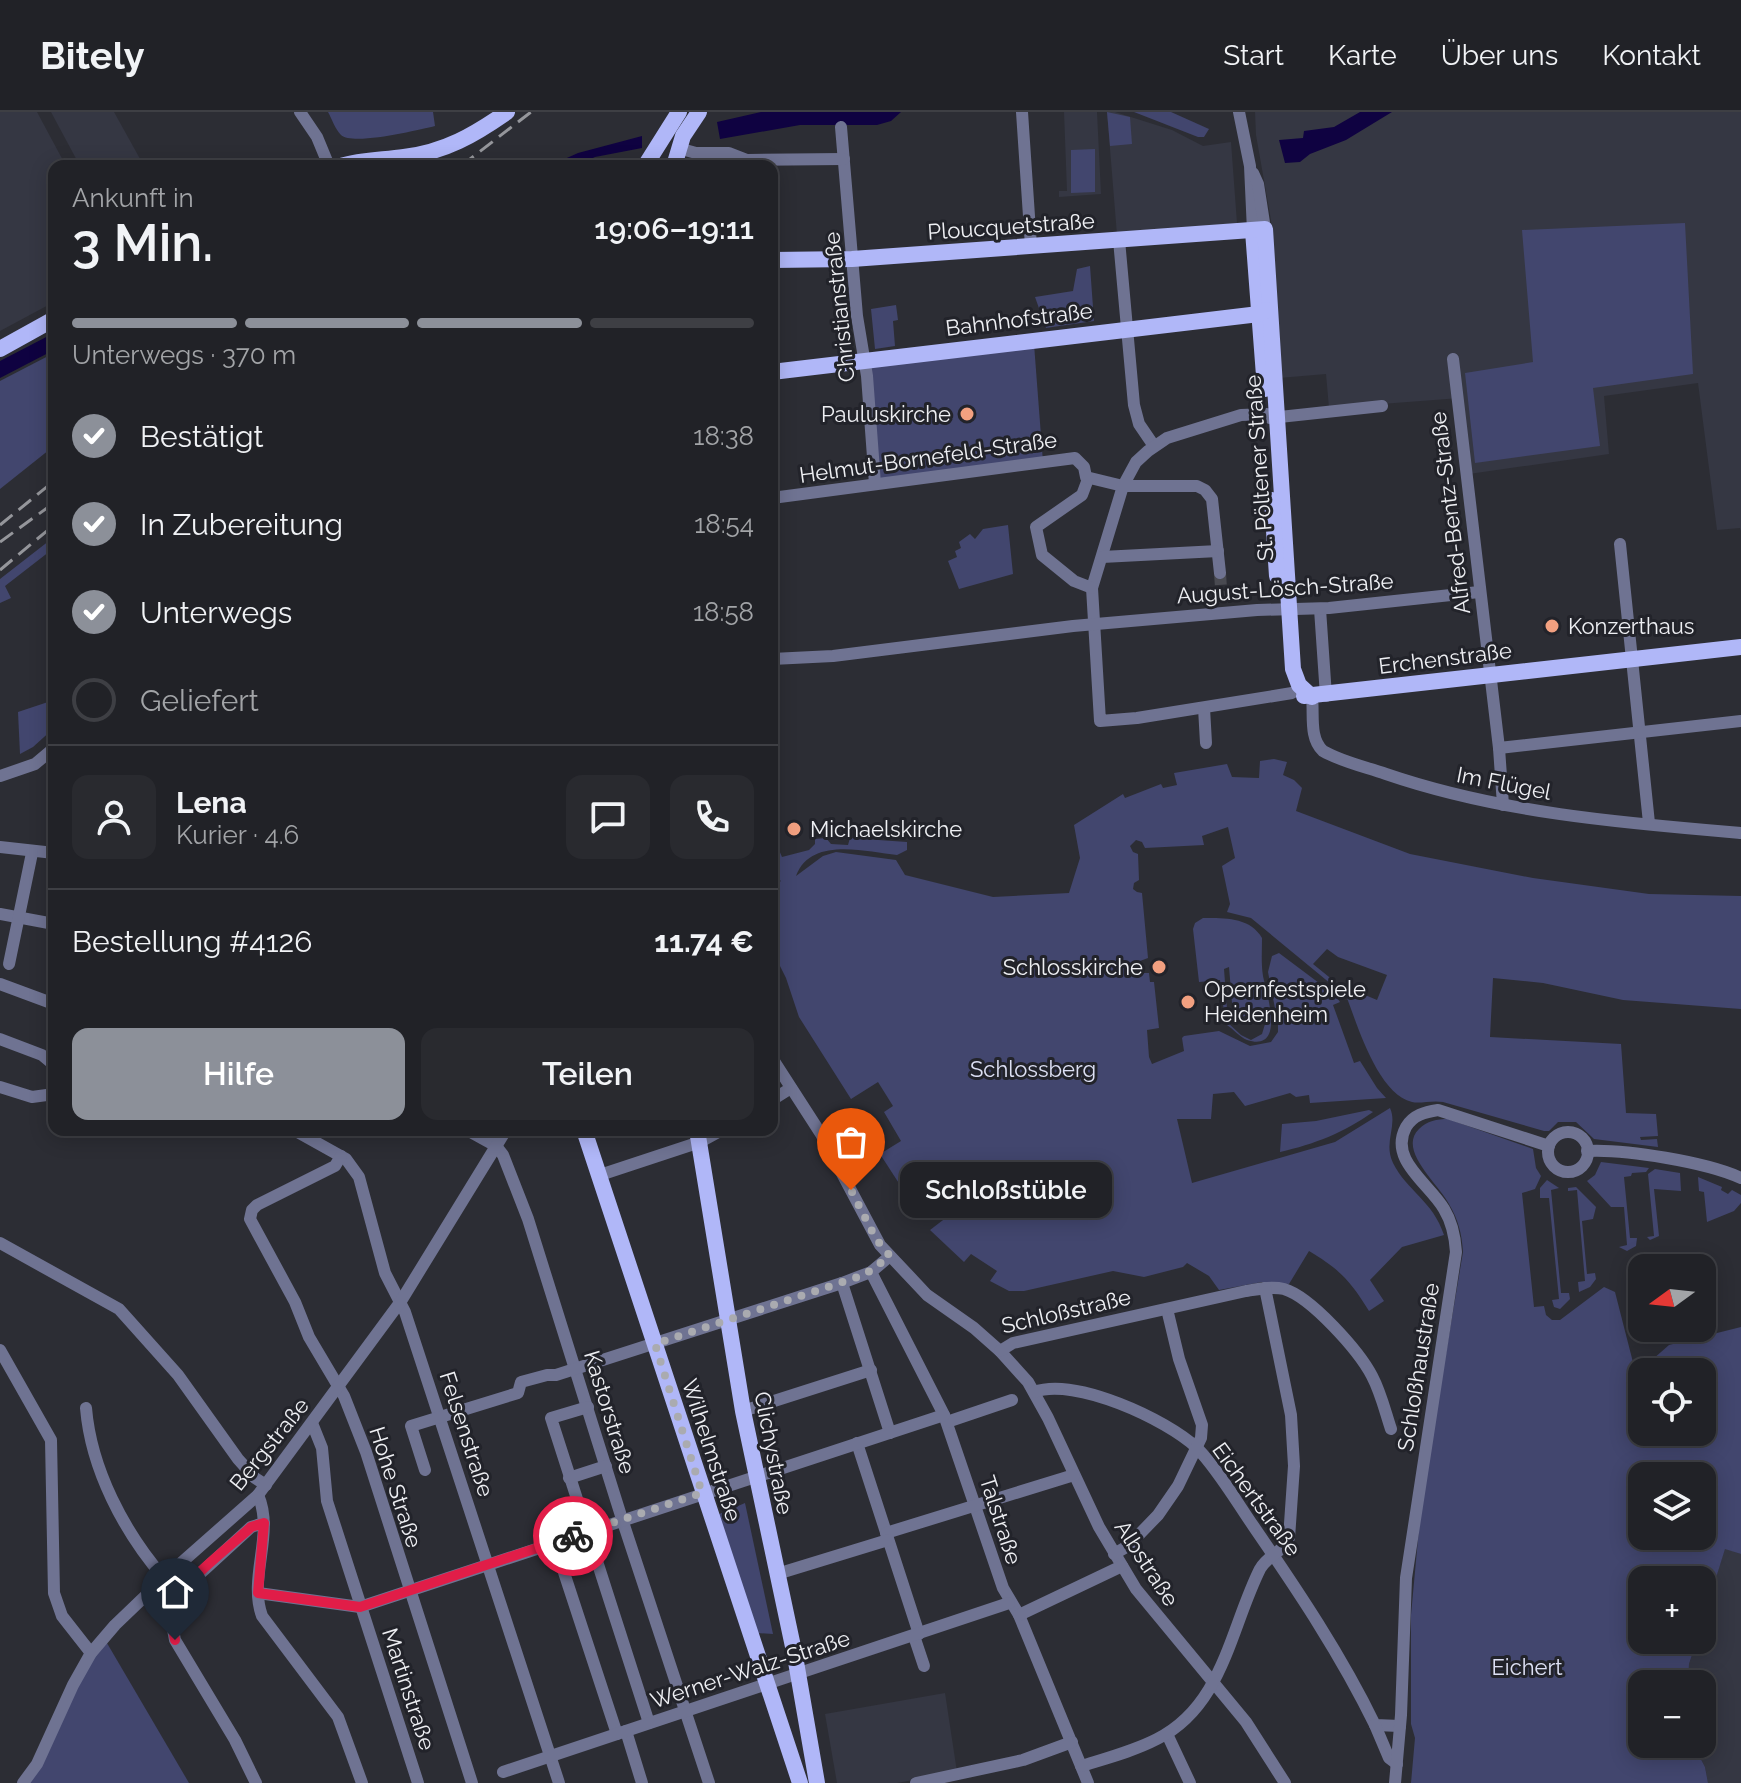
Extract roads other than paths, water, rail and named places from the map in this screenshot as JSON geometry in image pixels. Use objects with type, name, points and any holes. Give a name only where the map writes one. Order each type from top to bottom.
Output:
[{"type":"main road","points":[[381,160],[446,148],[472,136],[507,112]]},
{"type":"main road","points":[[649,160],[679,112]]},
{"type":"main road","points":[[675,160],[688,127],[699,112]]},
{"type":"main road","name":"Ploucquetstraße","points":[[778,260],[852,259],[1259,230]]},
{"type":"main road","name":"St. Pöltener Straße","points":[[1259,230],[1285,611],[1283,673],[1307,695]]},
{"type":"main road","name":"Bahnhofstraße","points":[[778,371],[1264,310]]},
{"type":"main road","points":[[0,349],[48,322]]},
{"type":"main road","name":"Erchenstraße","points":[[1307,695],[1741,647]]},
{"type":"main road","name":"Wilhelmstraße","points":[[586,1136],[800,1783]]},
{"type":"main road","name":"Clichystraße","points":[[698,1136],[743,1411],[799,1675],[817,1783]]},
{"type":"main road","points":[[780,1719],[792,1709],[807,1717]]},
{"type":"street","points":[[300,112],[313,129],[326,160]]},
{"type":"street","points":[[1022,112],[1031,246]]},
{"type":"street","name":"St. Pöltener Straße","points":[[1239,112],[1259,230]]},
{"type":"street","name":"Christianstraße","points":[[841,127],[852,259],[869,392],[875,484]]},
{"type":"street","points":[[678,148],[692,152],[729,153],[747,160],[844,159]]},
{"type":"street","points":[[1119,240],[1134,405],[1139,424],[1154,446]]},
{"type":"street","name":"Alfred-Bentz-Straße","points":[[1453,359],[1503,805]]},
{"type":"street","points":[[1307,695],[1100,721],[1092,588],[1123,486],[1136,462],[1154,446],[1167,438],[1241,415],[1271,417],[1382,406]]},
{"type":"street","name":"Helmut-Bornefeld-Straße","points":[[778,497],[1075,458],[1084,467],[1088,479],[1123,486],[1193,486],[1205,490],[1212,499],[1218,551]]},
{"type":"street","points":[[1088,479],[1082,495],[1036,527],[1042,555],[1074,581],[1092,588]]},
{"type":"street","points":[[1620,544],[1649,823]]},
{"type":"street","points":[[1102,557],[1218,551],[1220,573]]},
{"type":"street","name":"August-Lösch-Straße","points":[[778,659],[833,656],[1222,608],[1320,609],[1479,592]]},
{"type":"street","name":"Im Flügel","points":[[1320,609],[1307,695],[1316,745],[1323,751],[1411,782],[1503,805],[1741,833]]},
{"type":"street","points":[[1204,708],[1206,743]]},
{"type":"street","points":[[1499,748],[1741,721]]},
{"type":"street","points":[[0,773],[35,764],[48,755]]},
{"type":"street","points":[[0,847],[48,853]]},
{"type":"street","points":[[9,964],[32,853]]},
{"type":"street","points":[[0,914],[48,923]]},
{"type":"street","points":[[0,984],[48,1002]]},
{"type":"street","points":[[0,1039],[48,1060]]},
{"type":"street","name":"Schloßstraße","points":[[778,1067],[827,1144],[876,1239],[927,1295],[974,1328],[1000,1351],[1020,1342],[1265,1288]]},
{"type":"street","points":[[0,1087],[32,1097],[48,1095]]},
{"type":"street","points":[[778,1096],[791,1088]]},
{"type":"street","name":"Schloßhaustraße","points":[[1395,1783],[1409,1554],[1456,1252],[1453,1231],[1445,1211],[1409,1165],[1401,1149],[1402,1139],[1407,1125],[1414,1118],[1438,1110],[1549,1146],[1551,1162],[1564,1171],[1582,1166],[1587,1151]]},
{"type":"street","points":[[1549,1146],[1555,1137],[1569,1132],[1582,1138],[1587,1151],[1622,1152],[1703,1165],[1741,1178]]},
{"type":"street","name":"Felsenstraße","points":[[305,1136],[341,1156],[359,1177],[385,1273],[401,1301],[559,1783]]},
{"type":"street","points":[[478,1136],[496,1146]]},
{"type":"street","name":"Bergstraße","points":[[23,1783],[37,1764],[91,1653],[164,1578],[262,1490],[401,1301],[502,1136]]},
{"type":"street","points":[[600,1175],[698,1136]]},
{"type":"street","name":"Kastorstraße","points":[[496,1146],[507,1163],[528,1219],[709,1783]]},
{"type":"street","name":"Hohe Straße","points":[[341,1156],[335,1166],[257,1205],[250,1219],[295,1302],[309,1337],[339,1387],[366,1452],[472,1783]]},
{"type":"street","points":[[0,1243],[119,1309],[178,1375],[255,1478],[262,1490],[264,1523],[258,1593],[262,1616],[338,1717],[362,1783]]},
{"type":"street","points":[[425,1470],[411,1426],[518,1393],[521,1382],[576,1369],[842,1283],[871,1272],[890,1256]]},
{"type":"street","name":"Talstraße","points":[[871,1272],[945,1419],[1009,1603],[1019,1615],[1088,1783]]},
{"type":"street","points":[[842,1283],[890,1433]]},
{"type":"street","points":[[1081,1766],[1148,1743],[1167,1734],[1192,1714],[1213,1683],[1261,1568],[1284,1547],[1291,1532],[1293,1438],[1288,1393],[1265,1288],[1283,1289],[1295,1295],[1344,1338],[1374,1381],[1391,1429]]},
{"type":"street","points":[[1114,1554],[1128,1546],[1158,1515],[1178,1486],[1201,1438],[1202,1425],[1179,1359],[1167,1309]]},
{"type":"street","points":[[0,1350],[51,1440],[54,1593],[62,1616],[91,1653]]},
{"type":"street","name":"Albstraße","points":[[1000,1351],[1034,1392],[1114,1554],[1150,1609],[1246,1722],[1285,1783]]},
{"type":"street","points":[[743,1411],[871,1370]]},
{"type":"street","name":"Eichertstraße","points":[[1034,1392],[1054,1388],[1111,1402],[1159,1422],[1197,1448],[1274,1556],[1336,1651],[1389,1758],[1397,1764]]},
{"type":"street","points":[[258,1593],[360,1607],[857,1443],[1012,1400]]},
{"type":"street","points":[[588,1407],[551,1418],[649,1723]]},
{"type":"street","points":[[86,1408],[92,1441],[118,1510],[132,1538],[164,1578]]},
{"type":"street","name":"Martinstraße","points":[[312,1423],[322,1448],[327,1501],[418,1783]]},
{"type":"street","points":[[857,1443],[924,1666]]},
{"type":"street","points":[[569,1478],[606,1466]]},
{"type":"street","points":[[777,1574],[975,1505],[1074,1475]]},
{"type":"street","points":[[256,1783],[235,1740],[175,1640],[171,1619],[181,1591],[251,1527],[264,1523]]},
{"type":"street","points":[[554,1542],[621,1733],[642,1783]]},
{"type":"street","points":[[1019,1615],[1122,1566]]},
{"type":"street","name":"Werner-Walz-Straße","points":[[503,1772],[1009,1603]]},
{"type":"street","points":[[1375,1725],[1400,1726]]},
{"type":"street","points":[[1167,1734],[1190,1783]]},
{"type":"street","points":[[916,1783],[1023,1760],[1072,1742]]},
{"type":"tunnel","points":[[1220,573],[1222,603]]},
{"type":"railway","points":[[469,160],[531,112]]},
{"type":"railway","points":[[0,525],[48,486]]},
{"type":"railway","points":[[0,542],[48,507]]},
{"type":"railway","points":[[0,570],[48,530]]},
{"type":"place","name":"Pauluskirche","points":[[967,414]]},
{"type":"place","name":"Konzerthaus","points":[[1552,626]]},
{"type":"place","name":"Michaelskirche","points":[[794,829]]},
{"type":"place","name":"Schlosskirche","points":[[1159,967]]},
{"type":"place","name":"Opernfestspiele Heidenheim","points":[[1188,1002]]},
{"type":"place","name":"Schloßstüble","points":[[851,1190]]},
{"type":"park label","name":"Schlossberg","points":[[1033,1069]]},
{"type":"park label","name":"Eichert","points":[[1527,1667]]}]
